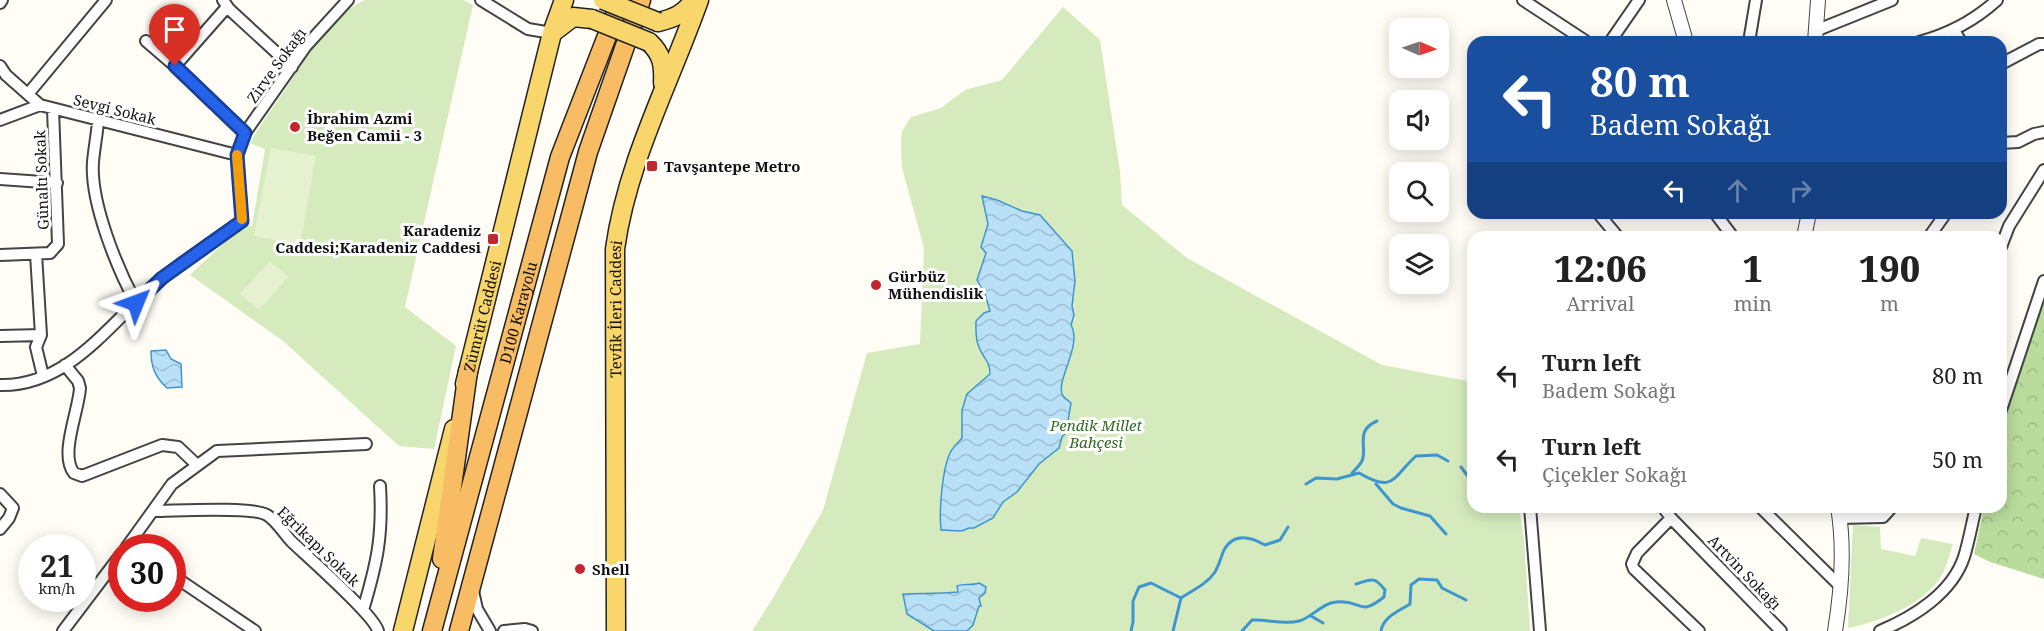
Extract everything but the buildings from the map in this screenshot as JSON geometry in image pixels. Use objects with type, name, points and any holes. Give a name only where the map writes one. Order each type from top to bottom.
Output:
[{"type":"highway","name":"D100 Karayolu","points":[[432,631],[560,157],[621,0]]},
{"type":"highway","name":"D100 Karayolu","points":[[459,631],[588,152],[641,0]]},
{"type":"highway","points":[[432,631],[468,371]]},
{"type":"main road","name":"Zümrüt Caddesi","points":[[403,631],[552,33],[564,0]]},
{"type":"main road","points":[[603,0],[658,22],[676,18],[687,10],[694,0]]},
{"type":"main road","name":"Tevfik İleri Caddesi","points":[[616,631],[615,249],[625,194],[699,0]]},
{"type":"main road","points":[[552,33],[573,17],[592,19],[649,42],[658,50],[664,64],[663,93]]},
{"type":"street","points":[[28,94],[106,0]]},
{"type":"street","name":"Zirve Sokağı","points":[[237,155],[245,133],[306,46],[348,0]]},
{"type":"street","points":[[481,0],[528,29],[552,33]]},
{"type":"street","points":[[1614,36],[1639,0]]},
{"type":"street","points":[[1674,0],[1684,36]]},
{"type":"street","points":[[1750,36],[1756,0]]},
{"type":"street","points":[[1818,0],[1815,36],[1893,0]]},
{"type":"street","points":[[1936,36],[1954,30],[1978,16],[1997,0]]},
{"type":"street","points":[[1528,1],[1578,36]]},
{"type":"street","points":[[175,66],[225,3],[292,67]]},
{"type":"street","points":[[1954,30],[1958,36]]},
{"type":"street","points":[[146,41],[245,133]]},
{"type":"street","points":[[2007,61],[2039,44],[2044,44]]},
{"type":"street","name":"Sevgi Sokak","points":[[0,66],[6,75],[40,105],[237,155]]},
{"type":"street","points":[[0,120],[40,105]]},
{"type":"street","name":"Günaltı Sokak","points":[[36,254],[50,253],[58,244],[53,109]]},
{"type":"street","points":[[98,121],[93,162],[101,219],[136,303]]},
{"type":"street","points":[[2007,143],[2018,142],[2044,132]]},
{"type":"street","points":[[0,385],[43,376],[65,364],[95,342],[162,278],[242,221],[237,155]]},
{"type":"street","points":[[2007,231],[2044,170]]},
{"type":"street","points":[[0,179],[57,183]]},
{"type":"street","points":[[1603,219],[1613,231]]},
{"type":"street","points":[[0,255],[36,254],[41,335],[36,347],[43,376]]},
{"type":"street","points":[[2007,392],[2044,281]]},
{"type":"street","points":[[0,336],[41,335]]},
{"type":"street","points":[[65,364],[78,381],[80,388],[70,434],[69,464],[74,473],[82,476],[162,445],[178,447],[197,465]]},
{"type":"street","points":[[137,534],[172,484],[217,451],[366,444]]},
{"type":"street","points":[[363,610],[379,551],[382,519],[380,486]]},
{"type":"street","points":[[0,494],[13,508],[9,518],[0,529]]},
{"type":"street","name":"Eğrikapı Sokak","points":[[153,511],[251,510],[268,515],[285,535],[363,610],[377,625],[378,631]]},
{"type":"street","points":[[1530,513],[1540,631]]},
{"type":"street","name":"Artvin Sokağı","points":[[1668,513],[1781,631]]},
{"type":"street","points":[[1766,513],[1841,587]]},
{"type":"street","points":[[1836,631],[1843,567],[1839,513]]},
{"type":"street","points":[[1848,513],[1883,517],[1887,513]]},
{"type":"street","points":[[1880,631],[1923,607],[1939,596],[1949,584],[1957,574],[1964,557],[1975,513]]},
{"type":"street","points":[[1671,518],[1637,553],[1632,564],[1634,569],[1699,631]]},
{"type":"street","points":[[63,631],[108,573]]},
{"type":"street","points":[[472,583],[477,609],[490,631]]},
{"type":"street","points":[[186,584],[255,631]]},
{"type":"street","points":[[504,631],[525,629],[532,631]]},
{"type":"green space","points":[[365,0],[463,0],[473,5],[405,307],[456,346],[434,449],[399,446],[283,341],[190,275],[243,225],[252,226],[265,149],[250,143],[326,29],[335,20]]},
{"type":"green space","name":"Pendik Millet Bahçesi","points":[[1063,7],[1100,40],[1120,171],[1122,205],[1187,258],[1382,365],[1467,381],[1467,513],[1520,513],[1530,631],[752,631],[823,510],[867,353],[920,344],[924,248],[902,168],[902,131],[911,117],[941,108],[965,90],[1002,80]]},
{"type":"green space","points":[[271,148],[316,156],[300,245],[254,236]]},
{"type":"green space","points":[[270,261],[288,277],[259,310],[240,294]]},
{"type":"green space","points":[[2044,303],[2044,579],[1990,562],[1974,554],[1983,513],[2007,513],[2007,401],[2020,361]]},
{"type":"green space","points":[[1853,525],[1880,527],[1881,549],[1915,556],[1921,538],[1953,544],[1944,571],[1927,593],[1889,616],[1848,628]]},
{"type":"water","points":[[982,196],[1022,211],[1040,215],[1072,251],[1075,281],[1072,306],[1074,315],[1071,325],[1074,343],[1061,390],[1063,396],[1071,403],[1066,433],[1062,437],[1059,448],[1039,464],[1017,492],[1003,502],[993,518],[974,528],[962,531],[941,530],[943,480],[951,451],[962,438],[962,410],[967,394],[990,374],[976,334],[976,321],[984,313],[990,311],[985,294],[977,280],[986,253],[981,247],[988,224]]},
{"type":"water","points":[[166,350],[171,359],[181,364],[182,387],[167,388],[154,371],[151,351]]},
{"type":"water","points":[[979,583],[986,587],[985,593],[979,598],[981,606],[979,606],[973,625],[967,631],[934,631],[907,614],[903,594],[958,592],[957,586]]},
{"type":"waterway","points":[[1352,473],[1362,461],[1364,434],[1370,425],[1377,421]]},
{"type":"waterway","points":[[1306,484],[1316,478],[1337,479],[1359,473],[1370,479],[1386,482],[1396,477],[1416,456],[1437,455],[1448,461]]},
{"type":"waterway","points":[[1461,467],[1467,475]]},
{"type":"waterway","points":[[1376,484],[1393,504],[1430,516],[1446,534]]},
{"type":"waterway","points":[[1173,631],[1181,598],[1200,587],[1212,576],[1228,544],[1238,538],[1249,538],[1265,545],[1280,540],[1288,527]]},
{"type":"waterway","points":[[1381,631],[1388,618],[1410,604],[1411,585],[1419,579],[1437,580],[1442,588],[1466,600]]},
{"type":"waterway","points":[[1242,631],[1252,620],[1299,621],[1331,603],[1344,602],[1364,607],[1384,597],[1385,590],[1378,582],[1369,580],[1356,584]]},
{"type":"waterway","points":[[1131,631],[1133,601],[1139,587],[1151,583],[1181,598]]},
{"type":"waterway","points":[[1311,616],[1323,623]]},
{"type":"slow traffic","points":[[237,155],[242,219]]},
{"type":"place","name":"İbrahim Azmi Beğen Camii - 3","points":[[295,127]]},
{"type":"place","name":"Tavşantepe Metro","points":[[652,166]]},
{"type":"place","name":"Karadeniz Caddesi;Karadeni̇z Caddesi̇","points":[[493,239]]},
{"type":"place","name":"Gürbüz Mühendislik","points":[[876,285]]},
{"type":"place","name":"Shell","points":[[580,569]]},
{"type":"route","points":[[136,303],[162,278],[242,221],[237,155],[245,133],[175,66]]}]
